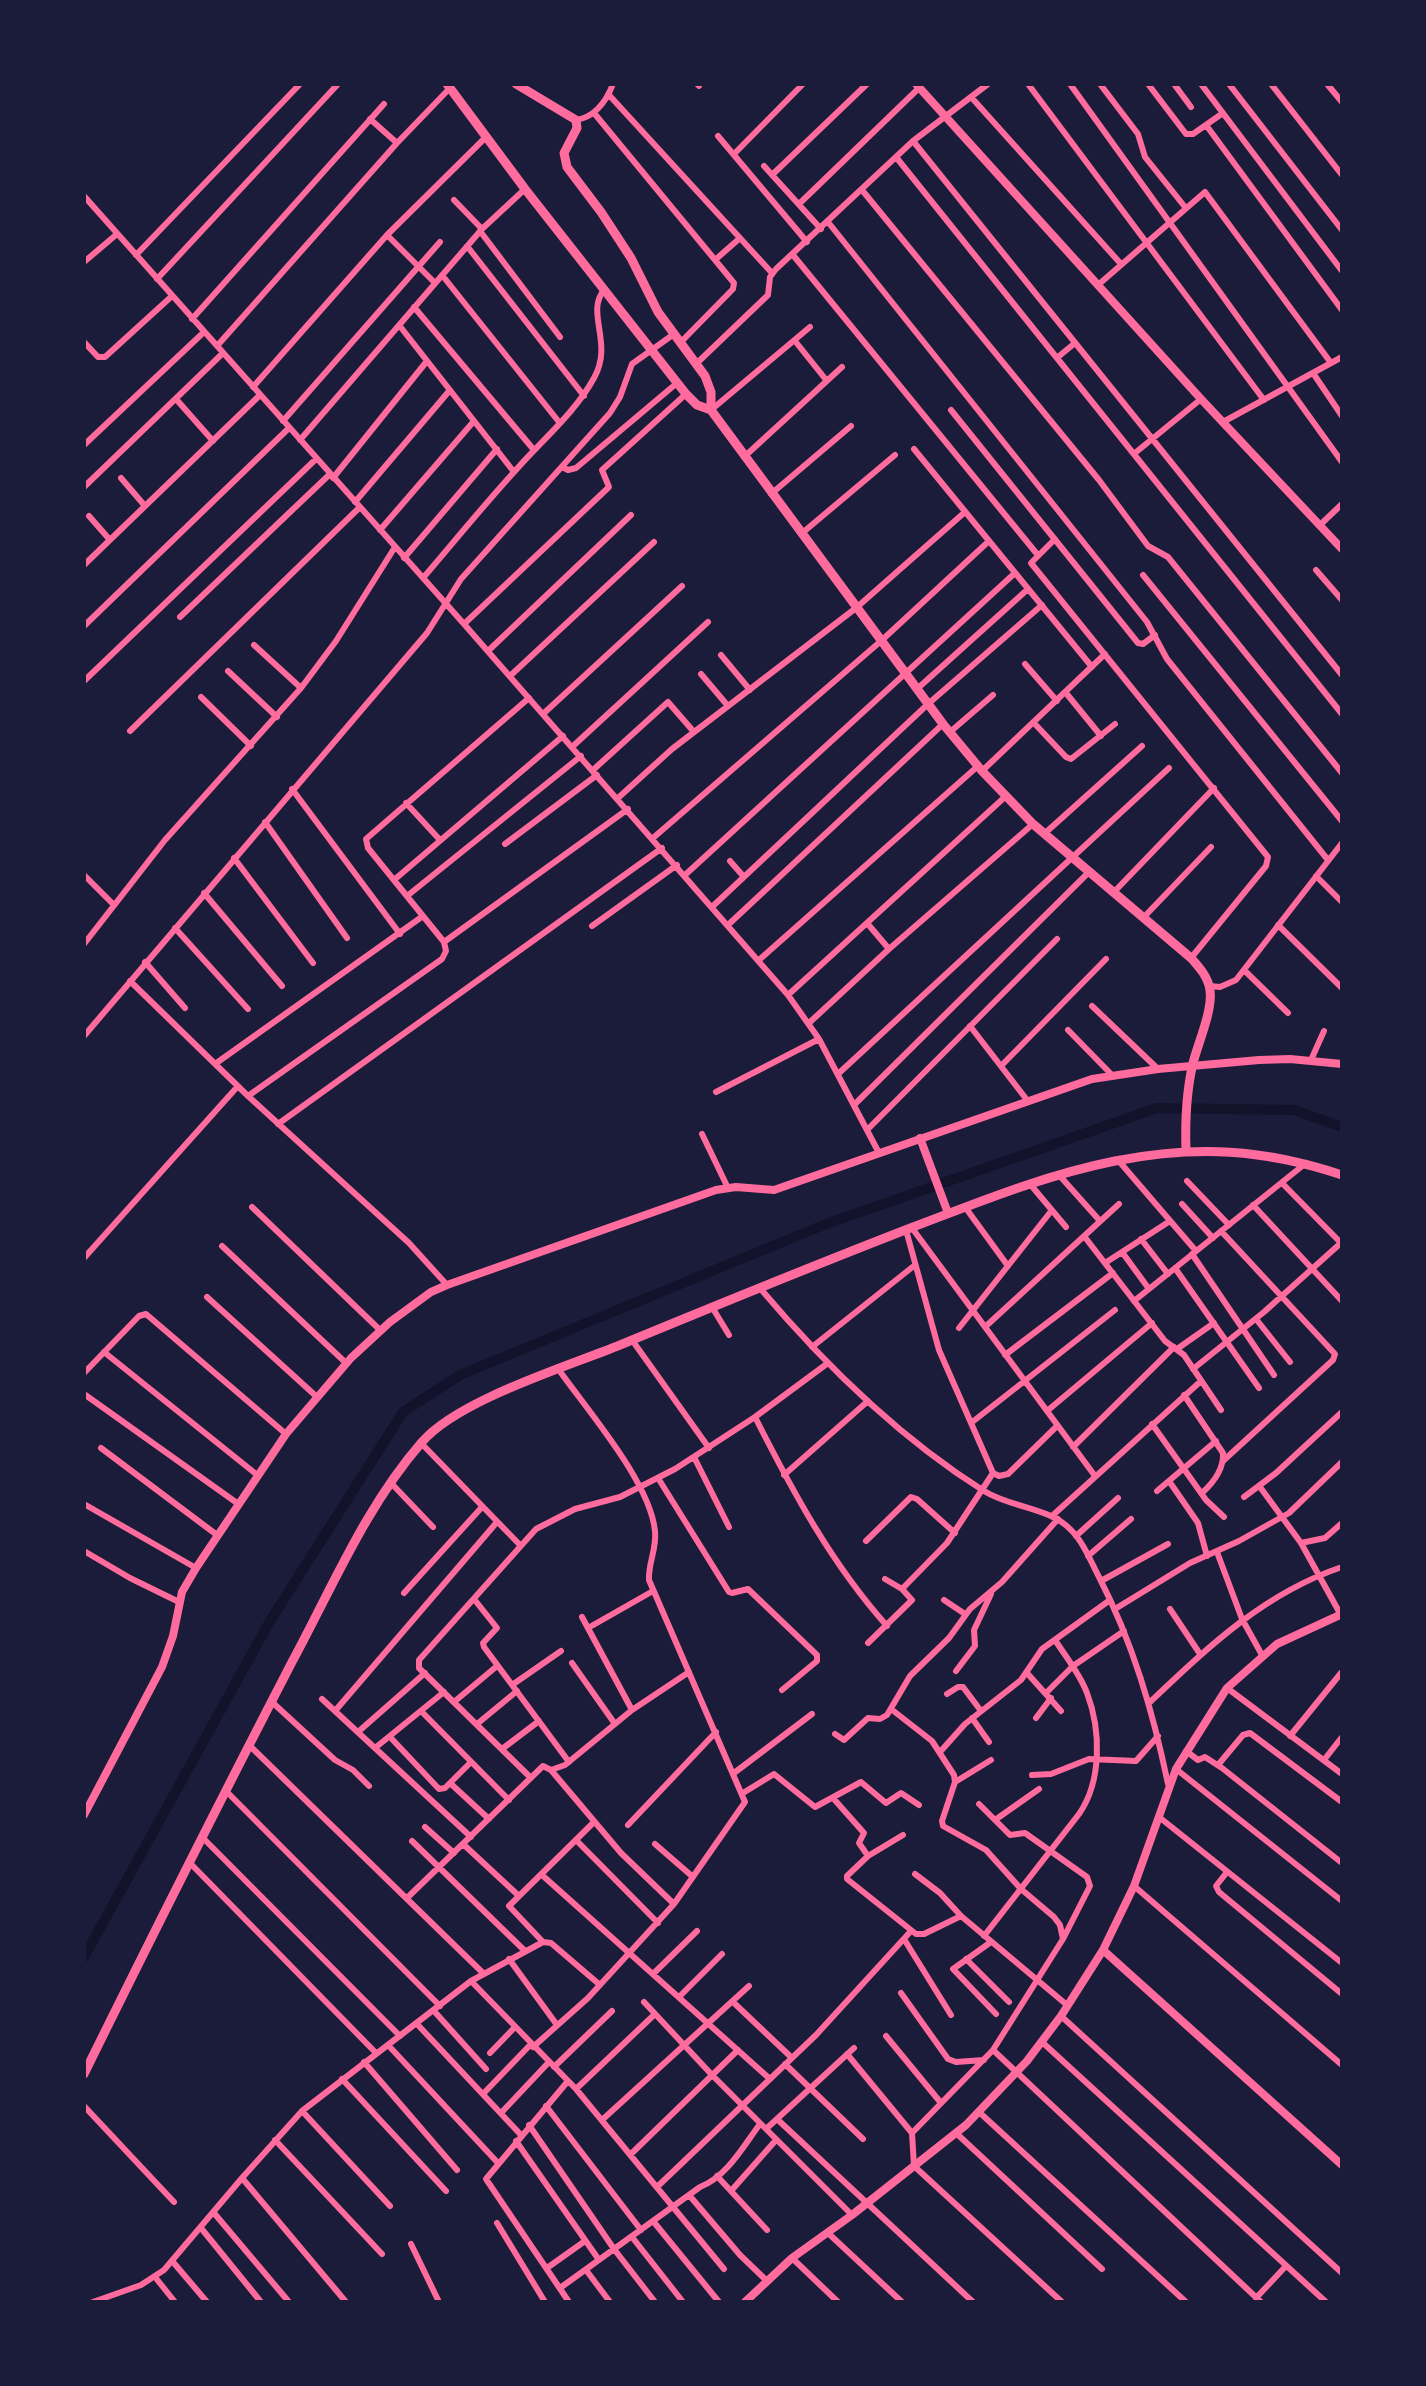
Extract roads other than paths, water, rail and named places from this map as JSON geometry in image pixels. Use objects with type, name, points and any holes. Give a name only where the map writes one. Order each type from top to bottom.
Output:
[{"type":"main road","points":[[516,84],[576,120],[577,128],[564,153],[567,167],[631,258],[652,304],[708,384],[711,410],[946,728],[1033,824],[1144,917],[1205,974],[1209,986],[1209,1005],[1192,1066],[1186,1106],[1186,1146]]},
{"type":"main road","points":[[448,86],[677,383],[697,405],[711,410]]},
{"type":"main road","points":[[84,2074],[189,1862],[368,1518],[421,1443],[443,1422],[759,1287],[909,1229],[946,1208],[965,1207],[1059,1175],[1186,1146],[1276,1156],[1342,1175]]},
{"type":"street","points":[[136,255],[300,84]]},
{"type":"street","points":[[157,279],[338,84]]},
{"type":"street","points":[[576,120],[594,113],[609,95],[613,84]]},
{"type":"street","points":[[734,154],[803,84]]},
{"type":"street","points":[[772,175],[867,84]]},
{"type":"street","points":[[696,364],[768,295],[772,273],[913,141],[988,84]]},
{"type":"street","points":[[1028,84],[1264,400]]},
{"type":"street","points":[[1070,84],[1342,462]]},
{"type":"street","points":[[1100,84],[1138,134],[1145,157],[1185,207]]},
{"type":"street","points":[[1148,84],[1186,134],[1192,135],[1223,113]]},
{"type":"street","points":[[1174,84],[1191,107]]},
{"type":"street","points":[[1201,84],[1342,271]]},
{"type":"street","points":[[1229,84],[1342,230]]},
{"type":"street","points":[[1271,84],[1342,175]]},
{"type":"street","points":[[1327,84],[1342,102]]},
{"type":"street","points":[[217,346],[448,86]]},
{"type":"street","points":[[799,204],[918,86],[1201,399],[1342,549]]},
{"type":"street","points":[[609,95],[772,273]]},
{"type":"street","points":[[971,97],[1121,264]]},
{"type":"street","points":[[192,319],[384,104]]},
{"type":"street","points":[[84,1036],[427,633],[442,599],[616,405],[632,364],[651,349],[677,338],[735,286],[594,113]]},
{"type":"street","points":[[370,119],[397,143]]},
{"type":"street","points":[[1206,125],[1342,310]]},
{"type":"street","points":[[718,136],[807,242]]},
{"type":"street","points":[[253,387],[387,235],[486,137]]},
{"type":"street","points":[[913,141],[1342,675]]},
{"type":"street","points":[[896,157],[1342,714]]},
{"type":"street","points":[[764,166],[821,229]]},
{"type":"street","points":[[300,440],[481,230],[525,189]]},
{"type":"street","points":[[862,190],[1089,468],[1148,546],[1168,557],[1342,773]]},
{"type":"street","points":[[1098,285],[1203,192],[1342,368]]},
{"type":"street","points":[[84,196],[759,960],[819,1039],[879,1153]]},
{"type":"street","points":[[454,200],[481,230],[560,337]]},
{"type":"street","points":[[828,222],[1147,622],[1167,659],[1328,860]]},
{"type":"street","points":[[84,262],[117,234]]},
{"type":"street","points":[[387,235],[435,283]]},
{"type":"street","points":[[715,260],[740,238]]},
{"type":"street","points":[[84,626],[286,424],[440,242]]},
{"type":"street","points":[[467,246],[584,396]]},
{"type":"street","points":[[793,255],[1037,554]]},
{"type":"street","points":[[442,275],[559,422]]},
{"type":"street","points":[[424,580],[514,472],[584,396],[602,361],[603,344],[597,312],[599,297],[604,290]]},
{"type":"street","points":[[84,342],[98,357],[105,357],[172,296]]},
{"type":"street","points":[[414,307],[534,450]]},
{"type":"street","points":[[399,325],[514,472]]},
{"type":"street","points":[[711,410],[810,327]]},
{"type":"street","points":[[84,445],[204,332]]},
{"type":"street","points":[[795,341],[827,381]]},
{"type":"street","points":[[1058,357],[1075,343]]},
{"type":"street","points":[[84,487],[223,353]]},
{"type":"street","points":[[1223,422],[1336,360]]},
{"type":"street","points":[[180,617],[332,476],[427,361]]},
{"type":"street","points":[[744,457],[842,367]]},
{"type":"street","points":[[1313,373],[1342,416]]},
{"type":"street","points":[[562,467],[568,470],[576,468],[677,383]]},
{"type":"street","points":[[130,731],[357,505],[450,390]]},
{"type":"street","points":[[464,624],[609,487],[602,470],[686,394]]},
{"type":"street","points":[[84,565],[260,395]]},
{"type":"street","points":[[176,399],[213,441]]},
{"type":"street","points":[[1135,453],[1201,399]]},
{"type":"street","points":[[951,410],[1139,644],[1155,635]]},
{"type":"street","points":[[380,530],[474,421]]},
{"type":"street","points":[[771,494],[851,426]]},
{"type":"street","points":[[404,558],[497,449]]},
{"type":"street","points":[[914,449],[1092,667]]},
{"type":"street","points":[[801,534],[895,455]]},
{"type":"street","points":[[84,681],[316,459]]},
{"type":"street","points":[[121,478],[145,506]]},
{"type":"street","points":[[1320,525],[1342,504]]},
{"type":"street","points":[[618,798],[694,732],[856,608],[965,512]]},
{"type":"street","points":[[488,651],[631,515]]},
{"type":"street","points":[[89,516],[110,540]]},
{"type":"street","points":[[1055,539],[1031,563],[1267,853],[1268,861],[1191,958]]},
{"type":"street","points":[[653,838],[881,641],[989,541]]},
{"type":"street","points":[[510,676],[654,542]]},
{"type":"street","points":[[85,942],[165,840],[301,688],[336,641],[395,547]]},
{"type":"street","points":[[1316,570],[1342,600]]},
{"type":"street","points":[[685,875],[1015,573]]},
{"type":"street","points":[[1143,575],[1342,821]]},
{"type":"street","points":[[543,714],[682,586]]},
{"type":"street","points":[[917,689],[1028,589]]},
{"type":"street","points":[[713,906],[928,704],[1042,605]]},
{"type":"street","points":[[572,747],[708,622]]},
{"type":"street","points":[[254,645],[301,688]]},
{"type":"street","points":[[759,960],[1034,723],[1105,654]]},
{"type":"street","points":[[721,655],[750,690]]},
{"type":"street","points":[[1025,664],[1057,701]]},
{"type":"street","points":[[228,671],[277,717]]},
{"type":"street","points":[[701,674],[728,706]]},
{"type":"street","points":[[1066,693],[1101,736]]},
{"type":"street","points":[[729,924],[946,728],[993,695]]},
{"type":"street","points":[[201,697],[251,746]]},
{"type":"street","points":[[248,1096],[442,959],[446,951],[444,942],[365,841],[529,698]]},
{"type":"street","points":[[505,844],[595,773],[670,702],[694,732]]},
{"type":"street","points":[[1034,723],[1069,759],[1075,758],[1115,724]]},
{"type":"street","points":[[394,880],[563,736]]},
{"type":"street","points":[[1044,834],[1142,746]]},
{"type":"street","points":[[407,896],[581,756]]},
{"type":"street","points":[[838,1074],[1169,768]]},
{"type":"street","points":[[1114,892],[1214,788]]},
{"type":"street","points":[[292,789],[400,934]]},
{"type":"street","points":[[788,995],[1006,796]]},
{"type":"street","points":[[406,803],[440,840]]},
{"type":"street","points":[[444,942],[628,809]]},
{"type":"street","points":[[265,822],[347,938]]},
{"type":"street","points":[[809,1023],[1033,824]]},
{"type":"street","points":[[1209,986],[1226,986],[1236,980],[1342,843]]},
{"type":"street","points":[[1144,917],[1211,847]]},
{"type":"street","points":[[278,1124],[662,848]]},
{"type":"street","points":[[234,858],[313,963]]},
{"type":"street","points":[[730,861],[744,877]]},
{"type":"street","points":[[592,926],[677,865]]},
{"type":"street","points":[[855,1104],[1089,872]]},
{"type":"street","points":[[84,875],[114,905]]},
{"type":"street","points":[[1316,876],[1342,902]]},
{"type":"street","points":[[204,893],[282,986]]},
{"type":"street","points":[[215,1064],[423,916]]},
{"type":"street","points":[[867,923],[889,949]]},
{"type":"street","points":[[1278,925],[1342,988]]},
{"type":"street","points":[[175,928],[248,1009]]},
{"type":"street","points":[[867,1130],[1057,939]]},
{"type":"street","points":[[1001,1066],[1106,959]]},
{"type":"street","points":[[145,962],[185,1008]]},
{"type":"street","points":[[1244,970],[1288,1013]]},
{"type":"street","points":[[130,981],[248,1096],[409,1243],[447,1285]]},
{"type":"street","points":[[1092,1006],[1158,1069]]},
{"type":"street","points":[[970,1026],[1027,1100]]},
{"type":"street","points":[[1068,1030],[1112,1075]]},
{"type":"street","points":[[1311,1060],[1324,1031]]},
{"type":"street","points":[[716,1092],[819,1039]]},
{"type":"street","points":[[84,1815],[162,1667],[173,1636],[182,1592],[256,1474],[346,1363],[380,1330],[431,1292],[700,1195],[728,1188],[774,1190],[1066,1086],[1112,1075],[1158,1069],[1274,1059],[1342,1064]]},
{"type":"street","points":[[84,1258],[238,1086]]},
{"type":"street","points":[[702,1134],[728,1188]]},
{"type":"street","points":[[920,1138],[946,1208]]},
{"type":"street","points":[[1118,1160],[1194,1253],[1274,1375]]},
{"type":"street","points":[[1134,1301],[1306,1163]]},
{"type":"street","points":[[1059,1175],[1100,1221]]},
{"type":"street","points":[[1187,1181],[1229,1225]]},
{"type":"street","points":[[1193,1369],[1243,1330],[1342,1243],[1282,1183]]},
{"type":"street","points":[[1030,1184],[1066,1227]]},
{"type":"street","points":[[985,1327],[1119,1204]]},
{"type":"street","points":[[1182,1204],[1213,1238]]},
{"type":"street","points":[[1253,1205],[1342,1301]]},
{"type":"street","points":[[252,1207],[380,1330]]},
{"type":"street","points":[[965,1207],[1008,1266]]},
{"type":"street","points":[[959,1328],[1052,1210]]},
{"type":"street","points":[[1105,1263],[1170,1221]]},
{"type":"street","points":[[909,1229],[931,1327],[993,1473],[999,1476],[1008,1474],[1057,1426]]},
{"type":"street","points":[[909,1229],[1095,1476]]},
{"type":"street","points":[[1202,1493],[1212,1483],[1223,1461],[1335,1356],[1334,1350],[1221,1231]]},
{"type":"street","points":[[1084,1236],[1165,1341],[1176,1348],[1193,1369],[1221,1410]]},
{"type":"street","points":[[1141,1239],[1168,1274]]},
{"type":"street","points":[[222,1246],[346,1363]]},
{"type":"street","points":[[1122,1252],[1149,1289]]},
{"type":"street","points":[[812,1347],[915,1265]]},
{"type":"street","points":[[1175,1268],[1259,1388]]},
{"type":"street","points":[[1005,1355],[1113,1273]]},
{"type":"street","points":[[759,1287],[812,1347],[868,1401],[984,1491],[1055,1518],[1076,1536],[1124,1631],[1149,1703],[1168,1784]]},
{"type":"street","points":[[207,1297],[317,1397]]},
{"type":"street","points":[[711,1307],[729,1335]]},
{"type":"street","points":[[971,1423],[1115,1310]]},
{"type":"street","points":[[84,1373],[139,1316],[148,1315],[286,1434]]},
{"type":"street","points":[[1256,1319],[1290,1362]]},
{"type":"street","points":[[1047,1411],[1152,1323]]},
{"type":"street","points":[[1073,1447],[1176,1348],[1214,1323]]},
{"type":"street","points":[[632,1340],[709,1448]]},
{"type":"street","points":[[104,1352],[256,1474]]},
{"type":"street","points":[[531,1778],[417,1664],[536,1529],[558,1516],[642,1487],[658,1478],[755,1417],[828,1363]]},
{"type":"street","points":[[483,2094],[532,2045],[600,1985],[658,1923],[744,1806],[743,1793],[653,1591],[649,1573],[656,1545],[655,1532],[642,1487],[559,1370]]},
{"type":"street","points":[[835,1734],[844,1740],[868,1718],[884,1718],[910,1676],[949,1638],[965,1614],[992,1591],[1055,1518],[1095,1476],[1201,1381]]},
{"type":"street","points":[[84,1394],[237,1503]]},
{"type":"street","points":[[1184,1395],[1216,1441],[1223,1453],[1223,1461]]},
{"type":"street","points":[[784,1475],[868,1401]]},
{"type":"street","points":[[1244,1497],[1260,1487],[1342,1412]]},
{"type":"street","points":[[755,1417],[807,1518],[842,1571],[887,1626]]},
{"type":"street","points":[[1152,1424],[1202,1493],[1224,1517]]},
{"type":"street","points":[[1157,1491],[1216,1441]]},
{"type":"street","points":[[421,1443],[520,1545]]},
{"type":"street","points":[[101,1448],[217,1535]]},
{"type":"street","points":[[694,1457],[729,1527]]},
{"type":"street","points":[[1115,1609],[1168,1576],[1283,1517],[1342,1462]]},
{"type":"street","points":[[902,1589],[955,1533],[993,1473]]},
{"type":"street","points":[[658,1478],[731,1593],[748,1589],[817,1655],[817,1661],[782,1690]]},
{"type":"street","points":[[1169,1481],[1198,1523],[1207,1556]]},
{"type":"street","points":[[391,1483],[433,1527]]},
{"type":"street","points":[[745,2302],[792,2258],[956,2133],[1016,2073],[1061,2016],[1103,1950],[1134,1886],[1168,1784],[1227,1688],[1262,1655],[1292,1636],[1341,1615],[1301,1543],[1260,1487]]},
{"type":"street","points":[[866,1541],[911,1497],[955,1533]]},
{"type":"street","points":[[1076,1536],[1118,1498]]},
{"type":"street","points":[[84,1504],[196,1568]]},
{"type":"street","points":[[404,1593],[482,1507]]},
{"type":"street","points":[[1088,1556],[1131,1519]]},
{"type":"street","points":[[335,1711],[497,1522]]},
{"type":"street","points":[[1301,1543],[1325,1538],[1342,1523]]},
{"type":"street","points":[[1101,1581],[1168,1544]]},
{"type":"street","points":[[84,1551],[179,1602]]},
{"type":"street","points":[[1217,1552],[1242,1619],[1262,1655]]},
{"type":"street","points":[[84,1564],[92,1556]]},
{"type":"street","points":[[1149,1703],[1242,1619],[1319,1575],[1342,1567]]},
{"type":"street","points":[[868,1643],[912,1600],[902,1589],[885,1579]]},
{"type":"street","points":[[588,1628],[653,1591]]},
{"type":"street","points":[[956,1671],[975,1646],[974,1630],[992,1591]]},
{"type":"street","points":[[474,1599],[497,1628],[483,1646],[569,1762]]},
{"type":"street","points":[[944,1600],[965,1614]]},
{"type":"street","points":[[940,1752],[972,1718],[1027,1673],[1037,1654],[1110,1600]]},
{"type":"street","points":[[1170,1609],[1200,1654]]},
{"type":"street","points":[[582,1617],[632,1710]]},
{"type":"street","points":[[1036,1718],[1048,1696],[1073,1666],[1124,1631]]},
{"type":"street","points":[[984,1936],[1090,1797],[1096,1778],[1097,1758],[1088,1695],[1055,1640]]},
{"type":"street","points":[[477,1724],[514,1688],[561,1651]]},
{"type":"street","points":[[572,1663],[615,1724]]},
{"type":"street","points":[[454,1702],[497,1666]]},
{"type":"street","points":[[551,1770],[569,1762],[632,1710],[689,1672]]},
{"type":"street","points":[[358,1732],[425,1673]]},
{"type":"street","points":[[1027,1673],[1061,1711]]},
{"type":"street","points":[[1290,1736],[1341,1673]]},
{"type":"street","points":[[947,1694],[963,1687],[981,1711]]},
{"type":"street","points":[[1227,1688],[1342,1774]]},
{"type":"street","points":[[375,1748],[444,1692]]},
{"type":"street","points":[[322,1699],[471,1837]]},
{"type":"street","points":[[272,1702],[335,1760],[353,1770],[369,1786]]},
{"type":"street","points":[[891,1709],[920,1729],[940,1752],[955,1782]]},
{"type":"street","points":[[421,1711],[509,1800]]},
{"type":"street","points":[[734,1773],[812,1714]]},
{"type":"street","points":[[972,1718],[989,1742]]},
{"type":"street","points":[[502,1749],[539,1721]]},
{"type":"street","points":[[628,1825],[716,1732]]},
{"type":"street","points":[[1218,1765],[1243,1735],[1250,1733],[1342,1802]]},
{"type":"street","points":[[1032,1775],[1051,1774],[1078,1762],[1097,1758],[1136,1761],[1158,1736]]},
{"type":"street","points":[[390,1737],[437,1788],[444,1789],[471,1762]]},
{"type":"street","points":[[1324,1760],[1342,1737]]},
{"type":"street","points":[[249,1745],[483,1973]]},
{"type":"street","points":[[1186,1751],[1198,1760],[1205,1757],[1218,1765],[1342,1863]]},
{"type":"street","points":[[991,1760],[955,1782],[942,1825],[986,1850],[1021,1889],[1054,1917],[1060,1925],[1063,1939]]},
{"type":"street","points":[[407,1898],[543,1766],[551,1770],[594,1822],[674,1904]]},
{"type":"street","points":[[1176,1769],[1342,1901]]},
{"type":"street","points":[[743,1793],[774,1774],[815,1807],[861,1782],[886,1803],[903,1793],[919,1805]]},
{"type":"street","points":[[450,1783],[489,1819]]},
{"type":"street","points":[[995,1820],[1039,1789]]},
{"type":"street","points":[[226,1791],[437,2009],[486,2069]]},
{"type":"street","points":[[833,1798],[864,1833],[859,1843],[868,1856]]},
{"type":"street","points":[[912,2133],[993,2050],[1063,1939],[1090,1886],[1087,1877],[1025,1833],[1010,1835],[979,1804]]},
{"type":"street","points":[[1159,1817],[1342,1963]]},
{"type":"street","points":[[543,1942],[509,1907],[594,1822]]},
{"type":"street","points":[[425,1827],[454,1853]]},
{"type":"street","points":[[903,1835],[868,1856],[847,1876],[848,1881],[920,1936],[961,1916]]},
{"type":"street","points":[[202,1837],[400,2036]]},
{"type":"street","points":[[576,1840],[658,1923]]},
{"type":"street","points":[[412,1841],[525,1951]]},
{"type":"street","points":[[463,1844],[519,1896]]},
{"type":"street","points":[[655,1844],[693,1877]]},
{"type":"street","points":[[189,1862],[376,2053]]},
{"type":"street","points":[[1227,1872],[1216,1886],[1219,1892],[1342,1994]]},
{"type":"street","points":[[915,1874],[1067,2005]]},
{"type":"street","points":[[542,1875],[770,2079]]},
{"type":"street","points":[[1134,1886],[1342,2065]]},
{"type":"street","points":[[653,1974],[697,1931]]},
{"type":"street","points":[[657,2187],[792,2058],[911,1931]]},
{"type":"street","points":[[904,1939],[951,2015]]},
{"type":"street","points":[[93,2302],[127,2292],[155,2277],[173,2262],[302,2111],[483,1973],[543,1942],[551,1943],[600,1985]]},
{"type":"street","points":[[991,1942],[954,1970],[996,2014]]},
{"type":"street","points":[[1103,1950],[1342,2165]]},
{"type":"street","points":[[679,1997],[722,1954]]},
{"type":"street","points":[[509,1959],[557,2025]]},
{"type":"street","points":[[966,1959],[1009,2002]]},
{"type":"street","points":[[471,1981],[576,2089],[724,2269]]},
{"type":"street","points":[[602,2120],[749,1986]]},
{"type":"street","points":[[901,1993],[948,2059],[956,2062],[984,2060]]},
{"type":"street","points":[[644,2002],[741,2105],[852,2215]]},
{"type":"street","points":[[733,2002],[792,2058]]},
{"type":"street","points":[[501,2113],[612,2011]]},
{"type":"street","points":[[576,2089],[655,2014]]},
{"type":"street","points":[[1061,2016],[1342,2273]]},
{"type":"street","points":[[417,2024],[501,2113],[599,2260]]},
{"type":"street","points":[[490,2053],[515,2027]]},
{"type":"street","points":[[886,2036],[941,2103]]},
{"type":"street","points":[[1042,2042],[1326,2302]]},
{"type":"street","points":[[388,2045],[498,2163]]},
{"type":"street","points":[[560,2288],[717,2176],[763,2126],[777,2119],[854,2048]]},
{"type":"street","points":[[630,2155],[738,2050]]},
{"type":"street","points":[[993,2050],[1258,2300],[1286,2266]]},
{"type":"street","points":[[847,2054],[912,2133],[914,2166],[1062,2302]]},
{"type":"street","points":[[364,2062],[457,2170]]},
{"type":"street","points":[[785,2064],[863,2139]]},
{"type":"street","points":[[342,2079],[446,2191]]},
{"type":"street","points":[[568,2081],[486,2180],[569,2302]]},
{"type":"street","points":[[84,2106],[174,2202]]},
{"type":"street","points":[[546,2106],[641,2230]]},
{"type":"street","points":[[302,2111],[390,2206]]},
{"type":"street","points":[[979,2112],[1186,2302]]},
{"type":"street","points":[[777,2119],[973,2302]]},
{"type":"street","points":[[529,2125],[614,2249],[655,2302]]},
{"type":"street","points":[[956,2133],[1102,2269]]},
{"type":"street","points":[[275,2140],[382,2254]]},
{"type":"street","points":[[731,2191],[776,2140]]},
{"type":"street","points":[[717,2176],[767,2230]]},
{"type":"street","points":[[242,2178],[346,2302]]},
{"type":"street","points":[[689,2195],[740,2255],[767,2281]]},
{"type":"street","points":[[214,2213],[289,2302]]},
{"type":"street","points":[[653,2221],[719,2302]]},
{"type":"street","points":[[497,2223],[545,2302]]},
{"type":"street","points":[[201,2228],[261,2302]]},
{"type":"street","points":[[828,2233],[902,2302]]},
{"type":"street","points":[[632,2237],[683,2302]]},
{"type":"street","points":[[547,2268],[585,2241]]},
{"type":"street","points":[[411,2244],[439,2302]]},
{"type":"street","points":[[792,2258],[838,2302]]},
{"type":"street","points":[[173,2262],[207,2302]]},
{"type":"street","points":[[586,2270],[610,2302]]},
{"type":"street","points":[[155,2277],[175,2302]]},
{"type":"street","points":[[753,2295],[761,2302]]},
{"type":"waterway","points":[[84,1957],[270,1621],[403,1412],[460,1375],[826,1224],[1157,1108],[1294,1110],[1342,1127]]}]
